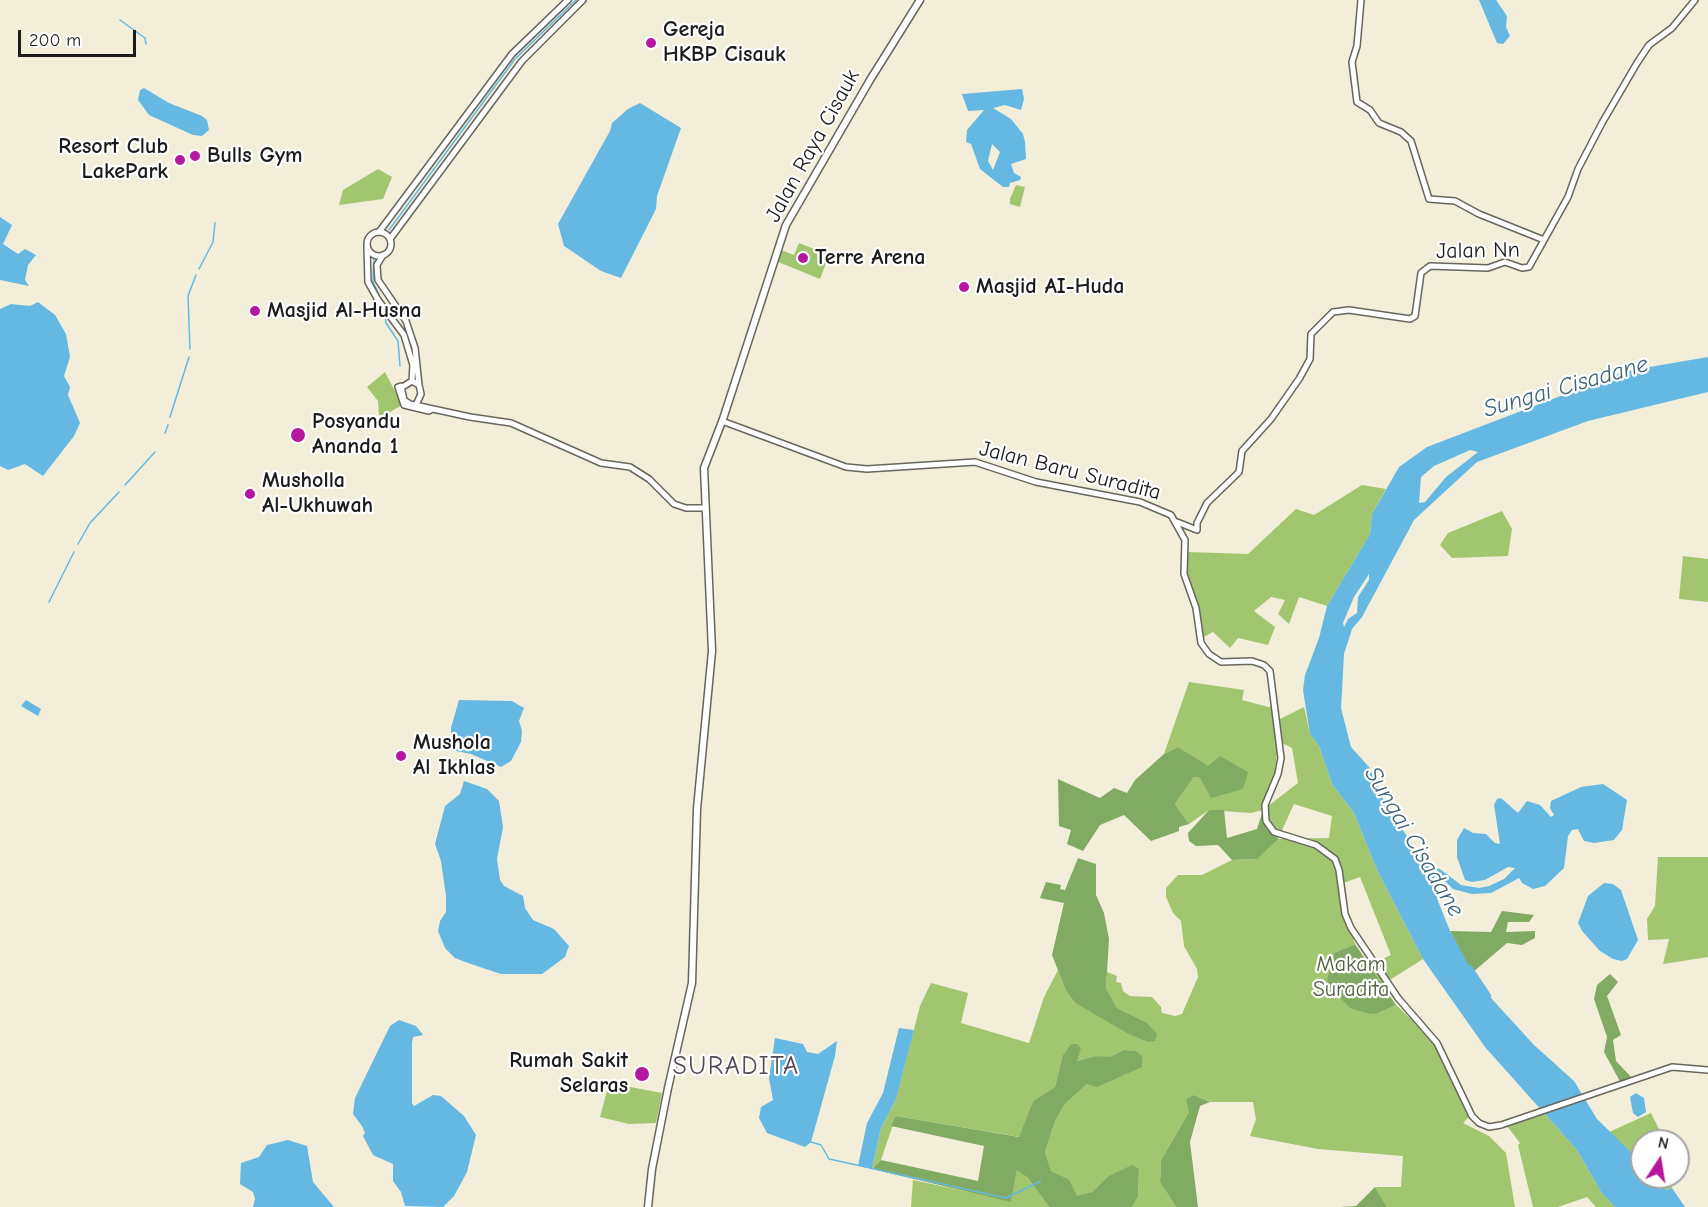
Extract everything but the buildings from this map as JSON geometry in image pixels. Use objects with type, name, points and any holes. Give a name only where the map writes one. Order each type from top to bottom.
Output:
[{"type":"main road","name":"Jalan Raya Cisauk","points":[[648,1207],[655,1152],[692,983],[697,809],[712,651],[703,472],[786,225],[870,80],[920,0]]},
{"type":"street","points":[[412,381],[413,365],[404,335],[378,300],[368,282],[370,236],[379,232],[526,39],[568,0]]},
{"type":"street","points":[[431,408],[423,401],[415,348],[406,321],[378,280],[377,265],[390,246],[390,239],[535,46],[583,0]]},
{"type":"street","points":[[1361,0],[1357,46],[1352,62],[1357,102],[1370,110],[1379,123],[1401,132],[1411,141],[1429,200],[1455,201],[1479,214],[1544,240]]},
{"type":"street","name":"Jalan Nn","points":[[1177,522],[1197,530],[1197,523],[1207,503],[1239,472],[1242,451],[1271,419],[1299,380],[1309,361],[1310,338],[1318,326],[1337,310],[1407,320],[1413,318],[1420,276],[1428,268],[1488,268],[1505,262],[1526,268],[1568,197],[1578,169],[1646,50],[1672,28],[1695,0]]},
{"type":"street","points":[[487,90],[496,97]]},
{"type":"street","points":[[379,232],[390,239]]},
{"type":"street","points":[[368,247],[372,254],[383,255]]},
{"type":"street","points":[[412,381],[419,385]]},
{"type":"street","points":[[401,386],[412,381]]},
{"type":"street","points":[[401,386],[404,400],[416,405],[518,425],[601,463],[630,467],[649,479],[674,504],[686,508],[705,508]]},
{"type":"street","points":[[401,386],[404,405],[429,411],[431,408]]},
{"type":"street","points":[[416,405],[422,394]]},
{"type":"street","name":"Jalan Baru Suradita","points":[[722,421],[838,465],[856,469],[975,462],[1036,482],[1144,503],[1164,510],[1177,522],[1185,545],[1184,574],[1196,608],[1201,643],[1217,660],[1227,663],[1257,662],[1269,671],[1281,758],[1278,774],[1264,812],[1268,824],[1274,832],[1316,845],[1331,854],[1340,870],[1344,914],[1355,935],[1398,998],[1437,1043],[1474,1118],[1489,1127],[1505,1124],[1676,1066],[1708,1070]]},
{"type":"green space","points":[[378,169],[392,177],[383,199],[339,205],[343,190]]},
{"type":"green space","points":[[1016,185],[1025,187],[1020,207],[1010,204]]},
{"type":"green space","name":"Terre Arena","points":[[799,243],[829,255],[820,279],[776,261],[781,250],[794,255]]},
{"type":"green space","points":[[385,372],[402,405],[383,416],[379,415],[378,401],[367,387]]},
{"type":"green space","points":[[1362,485],[1386,489],[1372,514],[1370,534],[1327,606],[1299,597],[1289,624],[1278,614],[1285,600],[1271,597],[1254,611],[1275,627],[1268,645],[1238,638],[1230,648],[1213,632],[1198,640],[1198,621],[1186,572],[1187,552],[1248,554],[1296,509],[1314,515]]},
{"type":"green space","points":[[1502,511],[1512,529],[1508,556],[1452,558],[1440,545],[1448,533]]},
{"type":"green space","points":[[1683,556],[1708,559],[1708,602],[1679,599]]},
{"type":"green space","points":[[1189,682],[1244,690],[1242,700],[1276,709],[1278,720],[1304,707],[1310,734],[1319,746],[1332,784],[1354,813],[1377,870],[1423,959],[1382,985],[1370,965],[1391,955],[1360,877],[1343,883],[1347,917],[1355,944],[1334,953],[1327,979],[1378,1013],[1396,1005],[1442,1048],[1473,1113],[1463,1123],[1489,1136],[1506,1153],[1515,1207],[1387,1207],[1375,1187],[1401,1187],[1403,1156],[1318,1149],[1250,1136],[1256,1119],[1253,1102],[1210,1102],[1194,1095],[1189,1112],[1161,1160],[1160,1182],[1176,1207],[1132,1207],[1138,1197],[1139,1169],[1107,1177],[1092,1192],[1077,1197],[1069,1179],[1051,1171],[1045,1152],[1055,1121],[1065,1104],[1087,1084],[1142,1057],[1136,1051],[1124,1050],[1110,1058],[1095,1056],[1077,1061],[1062,1057],[1055,1087],[1033,1101],[1020,1137],[896,1116],[881,1160],[872,1169],[881,1128],[896,1099],[920,1006],[931,983],[968,993],[961,1023],[1029,1043],[1044,997],[1058,970],[1066,991],[1075,1003],[1146,1042],[1146,1022],[1117,1008],[1106,988],[1107,972],[1117,976],[1116,982],[1121,983],[1123,991],[1130,996],[1152,997],[1161,1007],[1162,1013],[1175,1016],[1182,1014],[1198,977],[1197,969],[1184,946],[1181,921],[1173,913],[1166,897],[1166,888],[1178,875],[1202,875],[1232,860],[1257,859],[1266,828],[1263,810],[1251,813],[1209,810],[1189,824],[1175,804],[1194,777],[1200,778],[1208,767],[1178,747],[1164,754]],"holes":[[[1278,741],[1292,748],[1298,783],[1264,809],[1274,782]],[[1294,804],[1332,816],[1329,838],[1278,839]]]},
{"type":"green space","points":[[1178,747],[1208,766],[1220,756],[1248,772],[1243,789],[1211,798],[1200,778],[1194,777],[1175,804],[1189,824],[1179,827],[1179,831],[1151,841],[1124,815],[1100,825],[1083,851],[1067,844],[1071,830],[1059,826],[1058,779],[1100,798],[1114,788],[1127,793],[1135,780],[1164,754]]},
{"type":"green space","points":[[1209,810],[1224,810],[1227,838],[1257,829],[1263,810],[1266,828],[1278,839],[1257,859],[1232,860],[1218,845],[1196,846],[1189,841],[1188,833]]},
{"type":"green space","points":[[1658,857],[1708,857],[1708,957],[1663,964],[1669,939],[1648,940],[1647,919],[1655,906]]},
{"type":"green space","points":[[1078,858],[1096,864],[1096,895],[1104,913],[1109,939],[1106,988],[1117,1008],[1146,1022],[1157,1034],[1155,1041],[1147,1042],[1127,1033],[1075,1003],[1066,991],[1052,955],[1064,903],[1040,898],[1046,882],[1061,885],[1060,889],[1065,890]]},
{"type":"green space","points":[[1502,911],[1534,915],[1529,922],[1508,922],[1506,932],[1535,931],[1535,938],[1522,945],[1507,943],[1472,973],[1450,931],[1491,932]]},
{"type":"green space","name":"Makam Suradita","points":[[1355,944],[1396,1005],[1370,1014],[1350,1008],[1328,985],[1327,979],[1334,953]]},
{"type":"green space","points":[[1610,974],[1618,982],[1607,996],[1621,1035],[1613,1040],[1616,1061],[1633,1079],[1623,1087],[1604,1052],[1607,1037],[1594,999],[1597,985]]},
{"type":"green space","points":[[1071,1044],[1077,1044],[1081,1048],[1077,1061],[1095,1056],[1110,1057],[1124,1050],[1136,1051],[1142,1056],[1142,1067],[1097,1087],[1087,1084],[1065,1104],[1055,1121],[1045,1152],[1051,1171],[1069,1179],[1077,1196],[1092,1192],[1107,1177],[1132,1165],[1139,1169],[1138,1197],[1132,1207],[1049,1207],[1028,1178],[1017,1170],[1011,1202],[872,1169],[881,1160],[978,1181],[984,1146],[891,1126],[896,1116],[1019,1137],[1033,1101],[1055,1087],[1062,1057]]},
{"type":"green space","points":[[609,1083],[662,1093],[656,1123],[629,1124],[600,1117]]},
{"type":"green space","points":[[1194,1095],[1210,1102],[1200,1106],[1190,1142],[1198,1207],[1176,1207],[1160,1182],[1161,1160],[1189,1112],[1186,1099]]},
{"type":"green space","points":[[1542,1111],[1577,1150],[1601,1192],[1615,1207],[1596,1207],[1587,1197],[1558,1207],[1533,1207],[1518,1145],[1520,1143],[1507,1126]]},
{"type":"green space","points":[[1651,1113],[1659,1129],[1630,1129],[1630,1152],[1609,1132]]},
{"type":"green space","points":[[1017,1169],[1028,1178],[1049,1207],[911,1207],[913,1180],[1011,1201]]},
{"type":"green space","points":[[1375,1187],[1387,1207],[1340,1207],[1356,1206]]},
{"type":"water","points":[[1479,0],[1496,0],[1507,16],[1506,27],[1510,36],[1503,44],[1497,43]]},
{"type":"water","points":[[144,88],[169,103],[202,116],[207,120],[209,130],[202,136],[193,135],[149,115],[138,100],[140,90]]},
{"type":"water","points":[[1022,89],[1024,99],[1021,110],[1005,105],[993,108],[1011,119],[1023,134],[1025,142],[1026,159],[1011,164],[1014,173],[1021,177],[1020,180],[1010,183],[1009,187],[1003,187],[980,169],[971,144],[966,142],[967,130],[984,110],[968,111],[962,94]],"holes":[[[992,144],[1000,152],[993,170],[988,161]]]},
{"type":"water","points":[[640,103],[681,128],[657,196],[656,209],[621,278],[601,271],[564,246],[558,224],[610,131],[612,123],[628,109]]},
{"type":"water","points":[[0,217],[12,225],[3,244],[18,254],[25,249],[36,255],[28,265],[25,280],[29,286],[0,280]]},
{"type":"water","points":[[38,302],[55,315],[66,334],[70,357],[64,376],[70,387],[68,395],[80,423],[74,436],[43,476],[25,464],[8,470],[0,466],[0,309],[11,304],[30,306]]},
{"type":"water","points":[[1708,357],[1708,392],[1588,421],[1477,462],[1414,520],[1362,617],[1352,629],[1344,654],[1341,708],[1351,747],[1369,767],[1385,803],[1426,865],[1440,869],[1461,885],[1479,888],[1489,886],[1504,879],[1515,868],[1508,867],[1485,880],[1472,882],[1465,880],[1457,857],[1457,840],[1464,828],[1473,833],[1486,834],[1495,843],[1500,844],[1494,805],[1497,799],[1501,798],[1518,813],[1527,801],[1540,805],[1551,817],[1554,815],[1550,808],[1551,801],[1581,787],[1603,784],[1627,800],[1622,830],[1614,840],[1594,843],[1584,841],[1578,829],[1572,830],[1568,836],[1564,868],[1545,886],[1533,889],[1522,883],[1519,878],[1491,893],[1472,894],[1453,889],[1438,874],[1433,879],[1438,901],[1450,931],[1480,986],[1534,1045],[1574,1081],[1597,1119],[1630,1151],[1630,1189],[1673,1189],[1685,1207],[1615,1207],[1601,1192],[1577,1150],[1485,1047],[1423,959],[1377,870],[1354,813],[1332,784],[1319,746],[1310,734],[1303,690],[1305,675],[1319,638],[1327,606],[1370,534],[1372,514],[1399,467],[1427,447],[1626,371]],"holes":[[[1470,450],[1478,452],[1446,477],[1425,502],[1419,503],[1421,477],[1434,466]],[[1369,574],[1369,580],[1358,597],[1357,613],[1348,619],[1344,627],[1343,623],[1354,597]]]},
{"type":"water","points":[[26,700],[41,709],[38,716],[21,706]]},
{"type":"water","points":[[459,700],[512,701],[524,708],[519,721],[522,731],[521,742],[511,761],[501,767],[471,754],[451,750],[451,728]]},
{"type":"water","points":[[464,781],[487,789],[499,801],[503,827],[497,859],[500,880],[504,886],[523,896],[525,908],[533,920],[554,929],[569,946],[565,957],[542,974],[501,974],[455,958],[445,948],[438,931],[440,921],[446,912],[446,896],[441,861],[435,844],[445,806],[460,794]]},
{"type":"water","points":[[1604,883],[1613,884],[1621,890],[1638,940],[1627,959],[1622,961],[1613,959],[1600,951],[1578,923],[1588,896]]},
{"type":"water","points":[[399,1020],[416,1026],[423,1035],[413,1037],[412,1043],[412,1103],[414,1106],[433,1095],[441,1096],[464,1116],[476,1135],[467,1172],[454,1196],[443,1207],[405,1206],[401,1192],[393,1181],[393,1164],[373,1155],[363,1136],[365,1133],[362,1126],[353,1114],[355,1098],[390,1026]]},
{"type":"water","points":[[899,1028],[914,1030],[896,1099],[881,1128],[872,1169],[858,1166],[867,1123],[883,1093]]},
{"type":"water","points":[[775,1038],[803,1044],[807,1052],[818,1054],[837,1041],[835,1056],[811,1142],[805,1147],[767,1133],[759,1118],[761,1107],[773,1100],[769,1078]]},
{"type":"water","points":[[1636,1093],[1644,1098],[1646,1112],[1638,1117],[1633,1113],[1630,1097]]},
{"type":"water","points":[[288,1140],[307,1146],[313,1182],[334,1207],[253,1207],[255,1199],[253,1192],[240,1184],[241,1163],[259,1157],[267,1145]]},
{"type":"waterway","points":[[389,230],[515,59],[576,0]]},
{"type":"waterway","points":[[120,20],[145,38],[146,44]]},
{"type":"waterway","points":[[199,269],[213,242],[215,223]]},
{"type":"waterway","points":[[374,256],[373,282],[382,301]]},
{"type":"waterway","points":[[190,349],[188,296],[196,275]]},
{"type":"waterway","points":[[385,315],[386,323],[398,341],[400,366]]},
{"type":"waterway","points":[[170,417],[189,357]]},
{"type":"waterway","points":[[165,433],[168,425]]},
{"type":"waterway","points":[[125,485],[155,452]]},
{"type":"waterway","points":[[78,544],[90,523],[119,492]]},
{"type":"waterway","points":[[49,602],[74,552]]},
{"type":"waterway","name":"Sungai Cisadane","points":[[1469,969],[1487,996]]},
{"type":"waterway","points":[[811,1142],[821,1145],[829,1159],[866,1167]]},
{"type":"waterway","points":[[870,1168],[1006,1198],[1041,1181]]},
{"type":"place","name":"Gereja HKBP Cisauk","points":[[651,43]]},
{"type":"place","name":"Bulls Gym","points":[[195,156]]},
{"type":"place","name":"Resort Club LakePark","points":[[180,160]]},
{"type":"place","name":"Terre Arena","points":[[803,258]]},
{"type":"place","name":"Masjid AI-Huda","points":[[964,287]]},
{"type":"place","name":"Masjid Al-Husna","points":[[255,311]]},
{"type":"place","name":"Posyandu Ananda 1","points":[[298,435]]},
{"type":"place","name":"Musholla Al-Ukhuwah","points":[[250,494]]},
{"type":"place","name":"Mushola Al Ikhlas","points":[[401,756]]},
{"type":"place","name":"Rumah Sakit Selaras","points":[[642,1074]]},
{"type":"district","name":"SURADITA","points":[[736,1067]]}]
